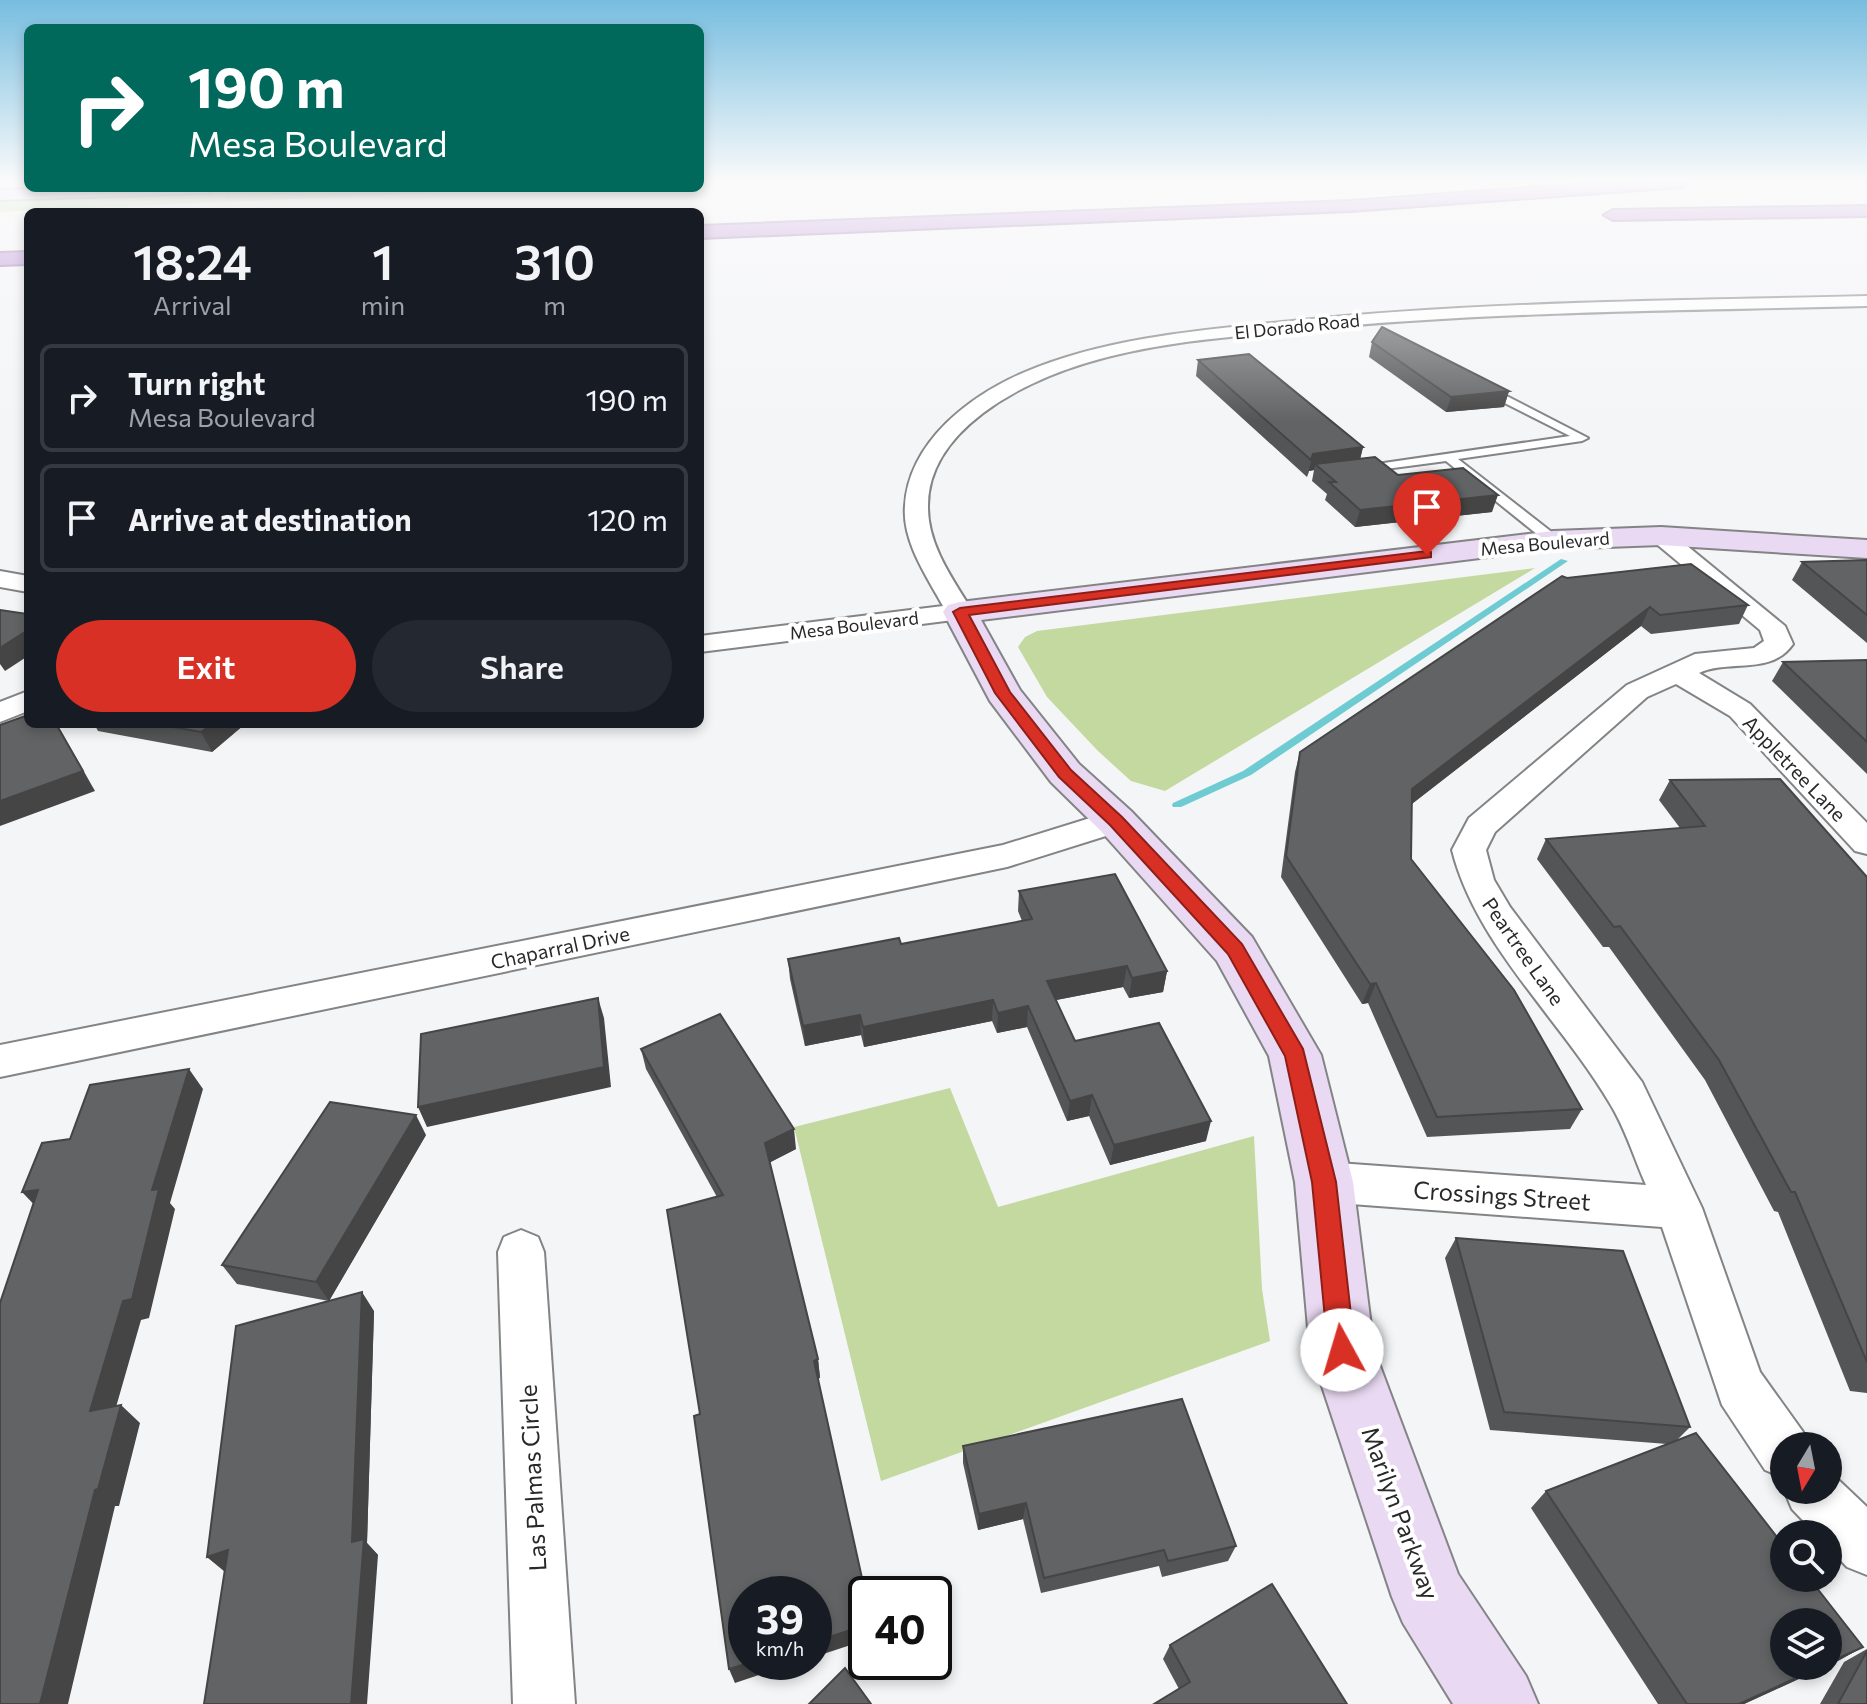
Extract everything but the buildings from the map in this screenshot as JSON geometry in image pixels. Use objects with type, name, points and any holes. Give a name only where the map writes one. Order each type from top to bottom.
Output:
[{"type":"street","name":"El Dorado Road","points":[[960,612],[926,553],[916,506],[926,466],[947,433],[975,408],[1006,389],[1079,360],[1142,344],[1329,321],[1415,315],[1867,301]]},
{"type":"street","name":"Mesa Boulevard","points":[[704,644],[1553,540],[1661,536],[1865,551]]},
{"type":"street","name":"Peartree Lane","points":[[1661,536],[1772,626],[1779,644],[1761,656],[1705,660],[1637,691],[1481,826],[1469,850],[1477,880],[1496,915],[1627,1094],[1679,1208],[1740,1387],[1771,1432]]},
{"type":"street","points":[[0,579],[24,583]]},
{"type":"street","name":"Marilyn Parkway","points":[[960,612],[1003,693],[1065,773],[1116,821],[1235,949],[1295,1055],[1324,1182],[1342,1350],[1429,1597],[1498,1704]]},
{"type":"street","name":"Appletree Lane","points":[[1678,673],[1740,710],[1867,843]]},
{"type":"street","points":[[0,713],[24,702]]},
{"type":"street","name":"Chaparral Drive","points":[[0,1061],[1007,856],[1116,821]]},
{"type":"street","name":"Crossings Street","points":[[1324,1182],[1679,1208]]},
{"type":"street","name":"Las Palmas Circle","points":[[521,1252],[544,1704]]},
{"type":"street","points":[[1825,1504],[1867,1547]]},
{"type":"lane","points":[[1344,471],[1582,438],[1480,386]]},
{"type":"lane","points":[[1449,457],[1553,540]]},
{"type":"green space","points":[[1535,568],[1165,791],[1131,781],[1098,751],[1047,697],[1018,647],[1025,637],[1037,631]]},
{"type":"green space","points":[[950,1088],[998,1207],[1254,1136],[1262,1289],[1270,1341],[881,1481],[794,1127]]},
{"type":"waterway","points":[[1177,805],[1247,773],[1564,561]]},
{"type":"route","points":[[1342,1350],[1324,1182],[1295,1055],[1235,949],[1116,821],[1065,773],[1003,693],[960,612],[1427,555]]}]
